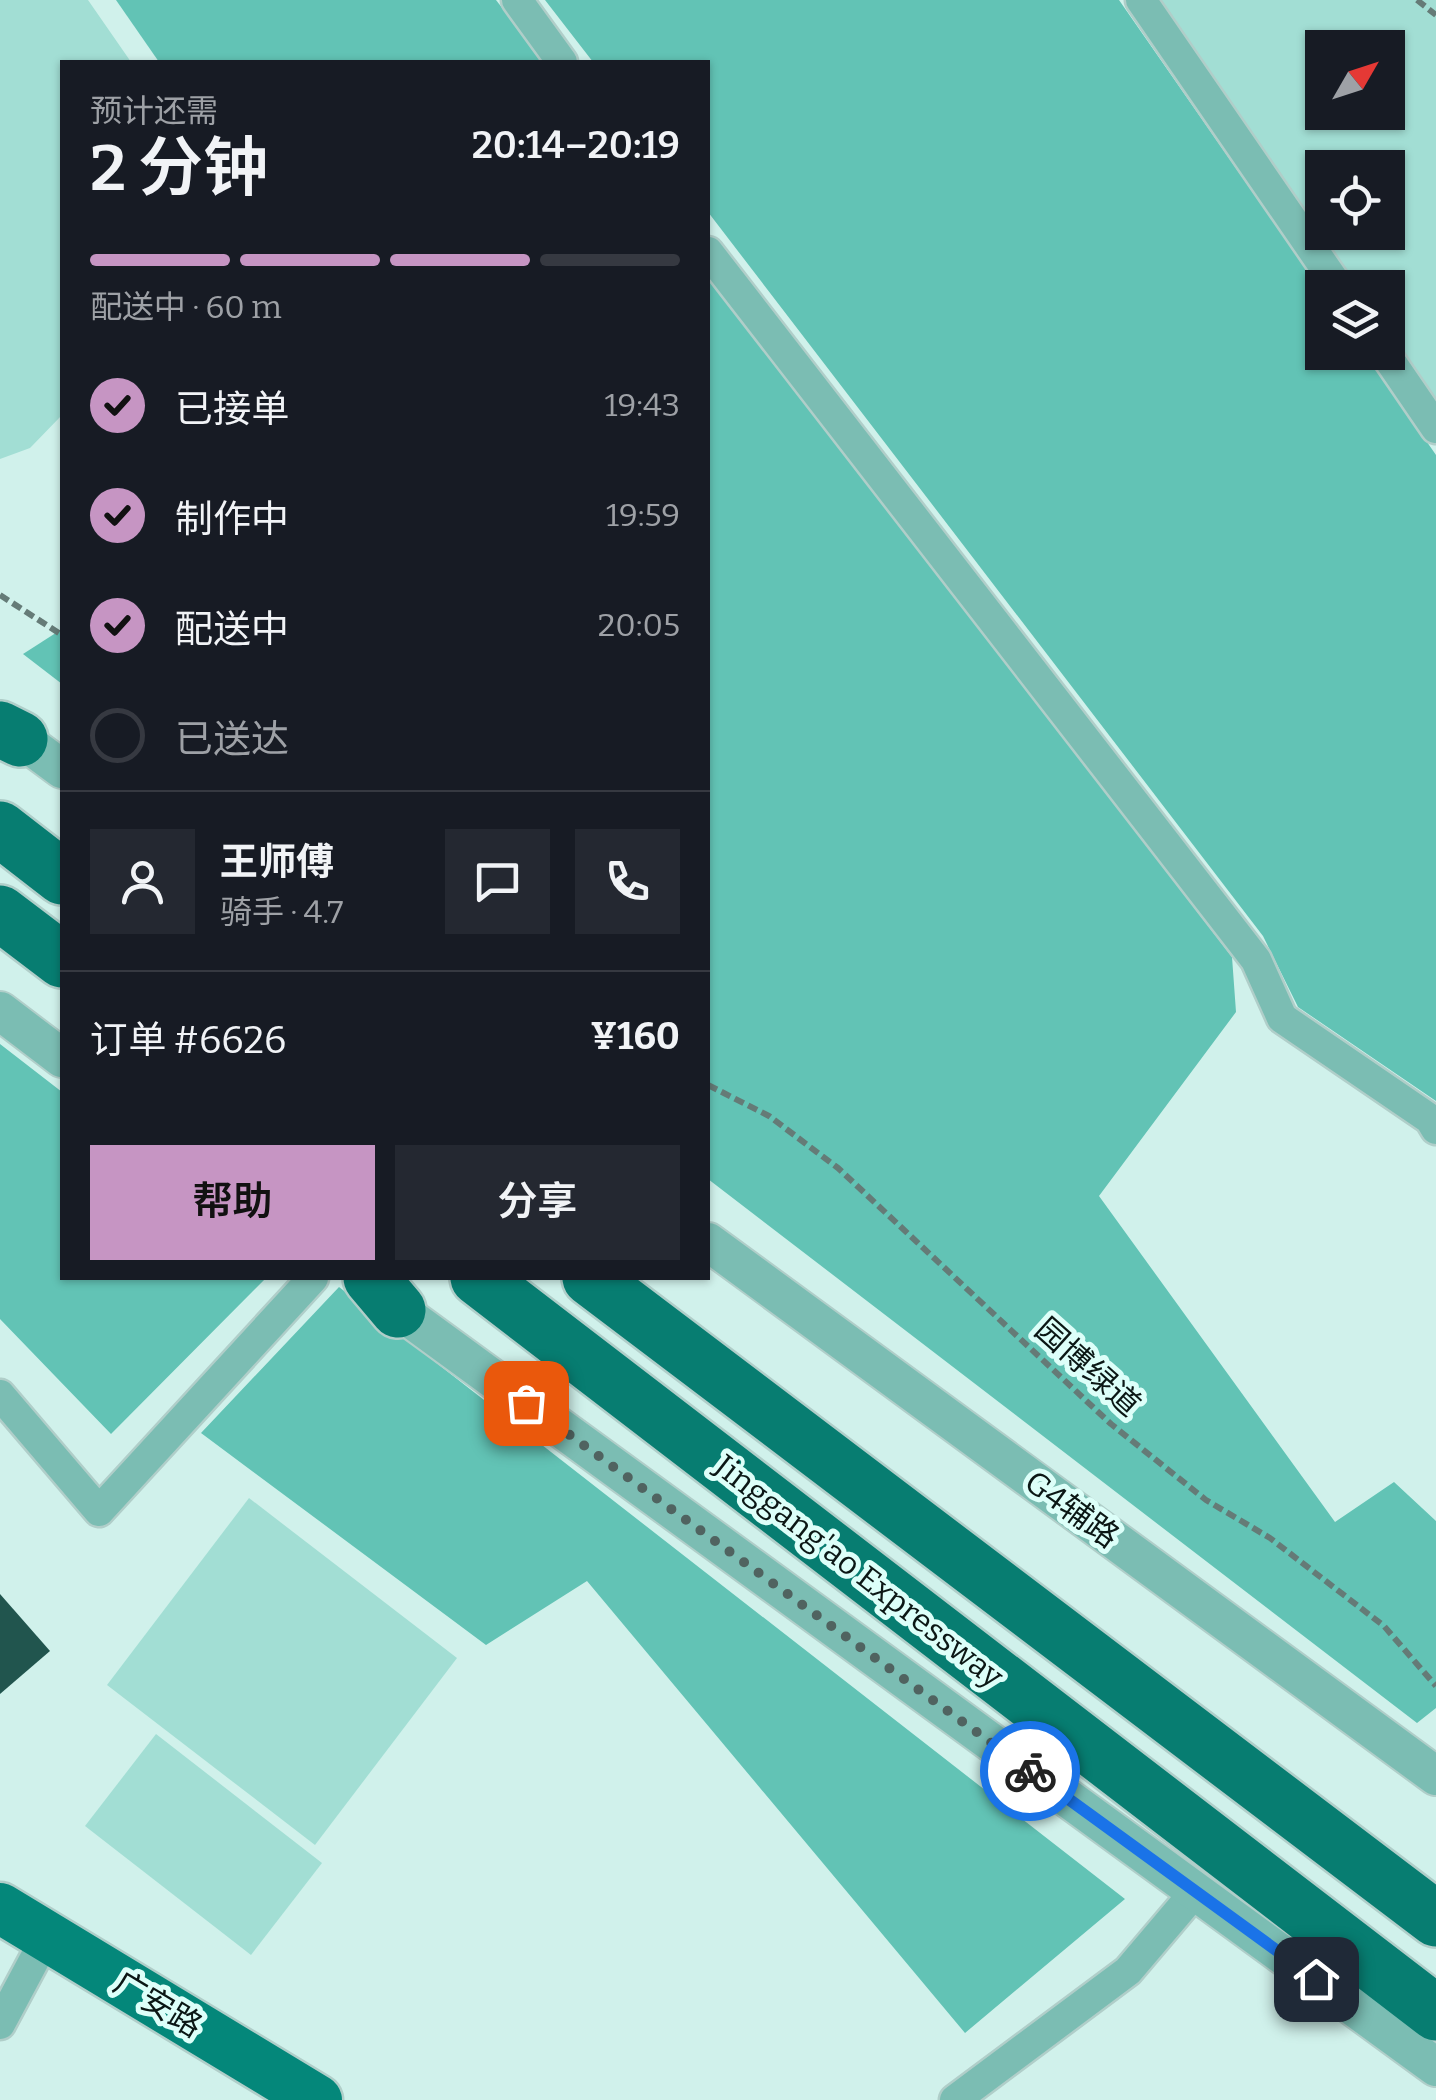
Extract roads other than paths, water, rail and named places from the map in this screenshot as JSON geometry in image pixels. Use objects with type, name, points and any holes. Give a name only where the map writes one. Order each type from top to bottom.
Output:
[{"type":"highway","points":[[0,830],[60,875]]},
{"type":"highway","points":[[0,912],[60,958]]},
{"type":"highway","name":"Jinggang'ao Expressway","points":[[481,1280],[1436,2012]]},
{"type":"highway","points":[[593,1280],[1419,1906]]},
{"type":"highway","name":"广安路","points":[[0,1908],[317,2100]]},
{"type":"street","points":[[516,0],[561,60]]},
{"type":"street","points":[[1141,0],[1327,270]]},
{"type":"street","points":[[710,255],[1256,960],[1282,1018],[1430,1120],[1436,1128]]},
{"type":"street","points":[[1396,370],[1436,428]]},
{"type":"street","points":[[0,1011],[60,1056]]},
{"type":"street","name":"G4辅路","points":[[710,1243],[1436,1776]]},
{"type":"street","points":[[0,1395],[99,1511],[311,1280]]},
{"type":"street","points":[[359,1280],[385,1294],[1436,2067]]},
{"type":"street","points":[[956,2100],[1128,1970],[1196,1892]]},
{"type":"street","points":[[0,2024],[47,1936]]}]
